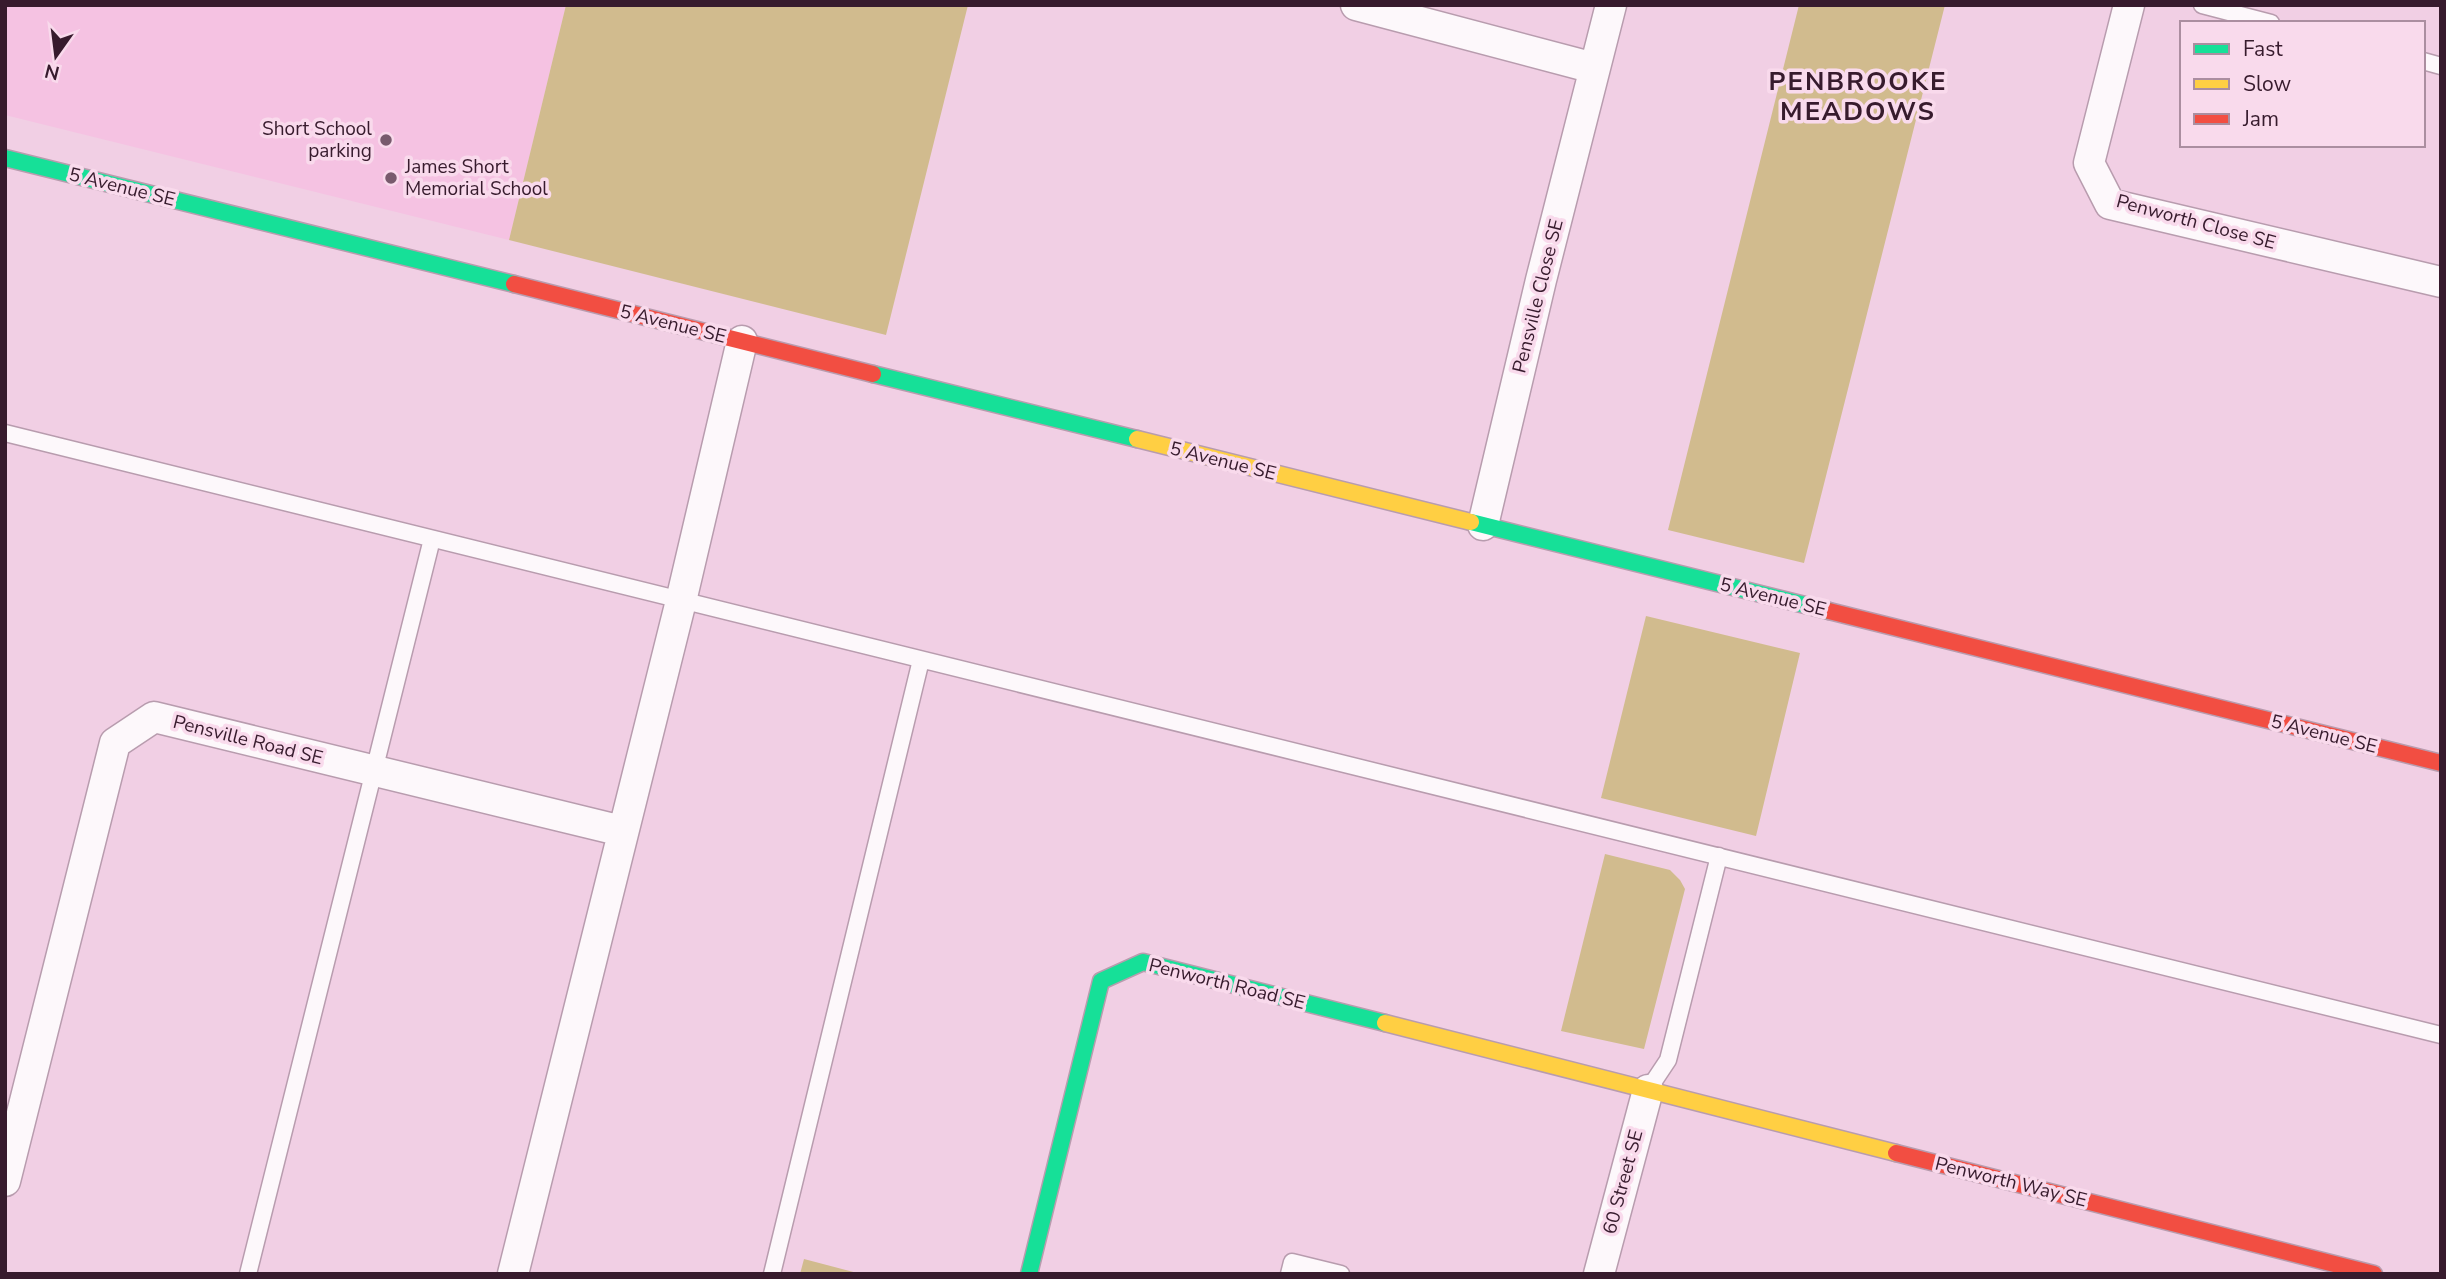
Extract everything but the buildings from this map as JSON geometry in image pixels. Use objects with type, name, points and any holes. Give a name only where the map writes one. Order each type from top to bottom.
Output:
[{"type":"street","points":[[1356,5],[1594,68]]},
{"type":"street","name":"Pensville Close SE","points":[[1483,525],[1611,5]]},
{"type":"street","name":"Penworth Close SE","points":[[2129,5],[2089,163],[2110,204],[2441,282]]},
{"type":"street","name":"5 Avenue SE","points":[[5,158],[2441,763]]},
{"type":"street","points":[[513,1274],[743,341]]},
{"type":"street","name":"Pensville Road SE","points":[[5,1181],[115,743],[154,717],[622,831]]},
{"type":"street","name":"Penworth Road SE","points":[[1029,1274],[1101,981],[1143,962],[1648,1090]]},
{"type":"street","name":"60 Street SE","points":[[1599,1274],[1648,1090]]},
{"type":"street","name":"Penworth Way SE","points":[[1648,1090],[2374,1274]]},
{"type":"lane","points":[[2202,5],[2263,21]]},
{"type":"lane","points":[[5,433],[2441,1035]]},
{"type":"lane","points":[[248,1274],[432,539]]},
{"type":"lane","points":[[772,1274],[922,660]]},
{"type":"lane","points":[[1648,1090],[1668,1060],[1719,856]]},
{"type":"lane","points":[[1289,1274],[1292,1262],[1342,1274]]},
{"type":"shaded area","name":"James Short Memorial School","points":[[5,5],[566,5],[509,240],[5,115]]},
{"type":"shaded area","points":[[566,5],[968,5],[886,335],[509,240]]},
{"type":"shaded area","points":[[1799,5],[1945,5],[1804,563],[1668,530]]},
{"type":"shaded area","points":[[1646,616],[1800,653],[1756,836],[1601,798]]},
{"type":"shaded area","points":[[1605,854],[1670,870],[1685,889],[1644,1049],[1561,1031]]},
{"type":"shaded area","points":[[804,1259],[861,1274],[800,1274]]},
{"type":"traffic: fast","points":[[5,158],[514,284]]},
{"type":"traffic: fast","points":[[873,374],[1137,439]]},
{"type":"traffic: fast","points":[[1471,522],[1829,611]]},
{"type":"traffic: fast","points":[[1029,1274],[1101,981],[1143,962],[1385,1023]]},
{"type":"traffic: slow","points":[[1137,439],[1471,522]]},
{"type":"traffic: slow","points":[[1385,1023],[1896,1153]]},
{"type":"traffic: jam","points":[[514,284],[873,374]]},
{"type":"traffic: jam","points":[[1829,611],[2441,763]]},
{"type":"traffic: jam","points":[[1896,1153],[2374,1274]]},
{"type":"place","name":"Short School parking","points":[[386,140]]},
{"type":"place","name":"James Short Memorial School","points":[[391,178]]},
{"type":"district","name":"PENBROOKE MEADOWS","points":[[1858,96]]}]
